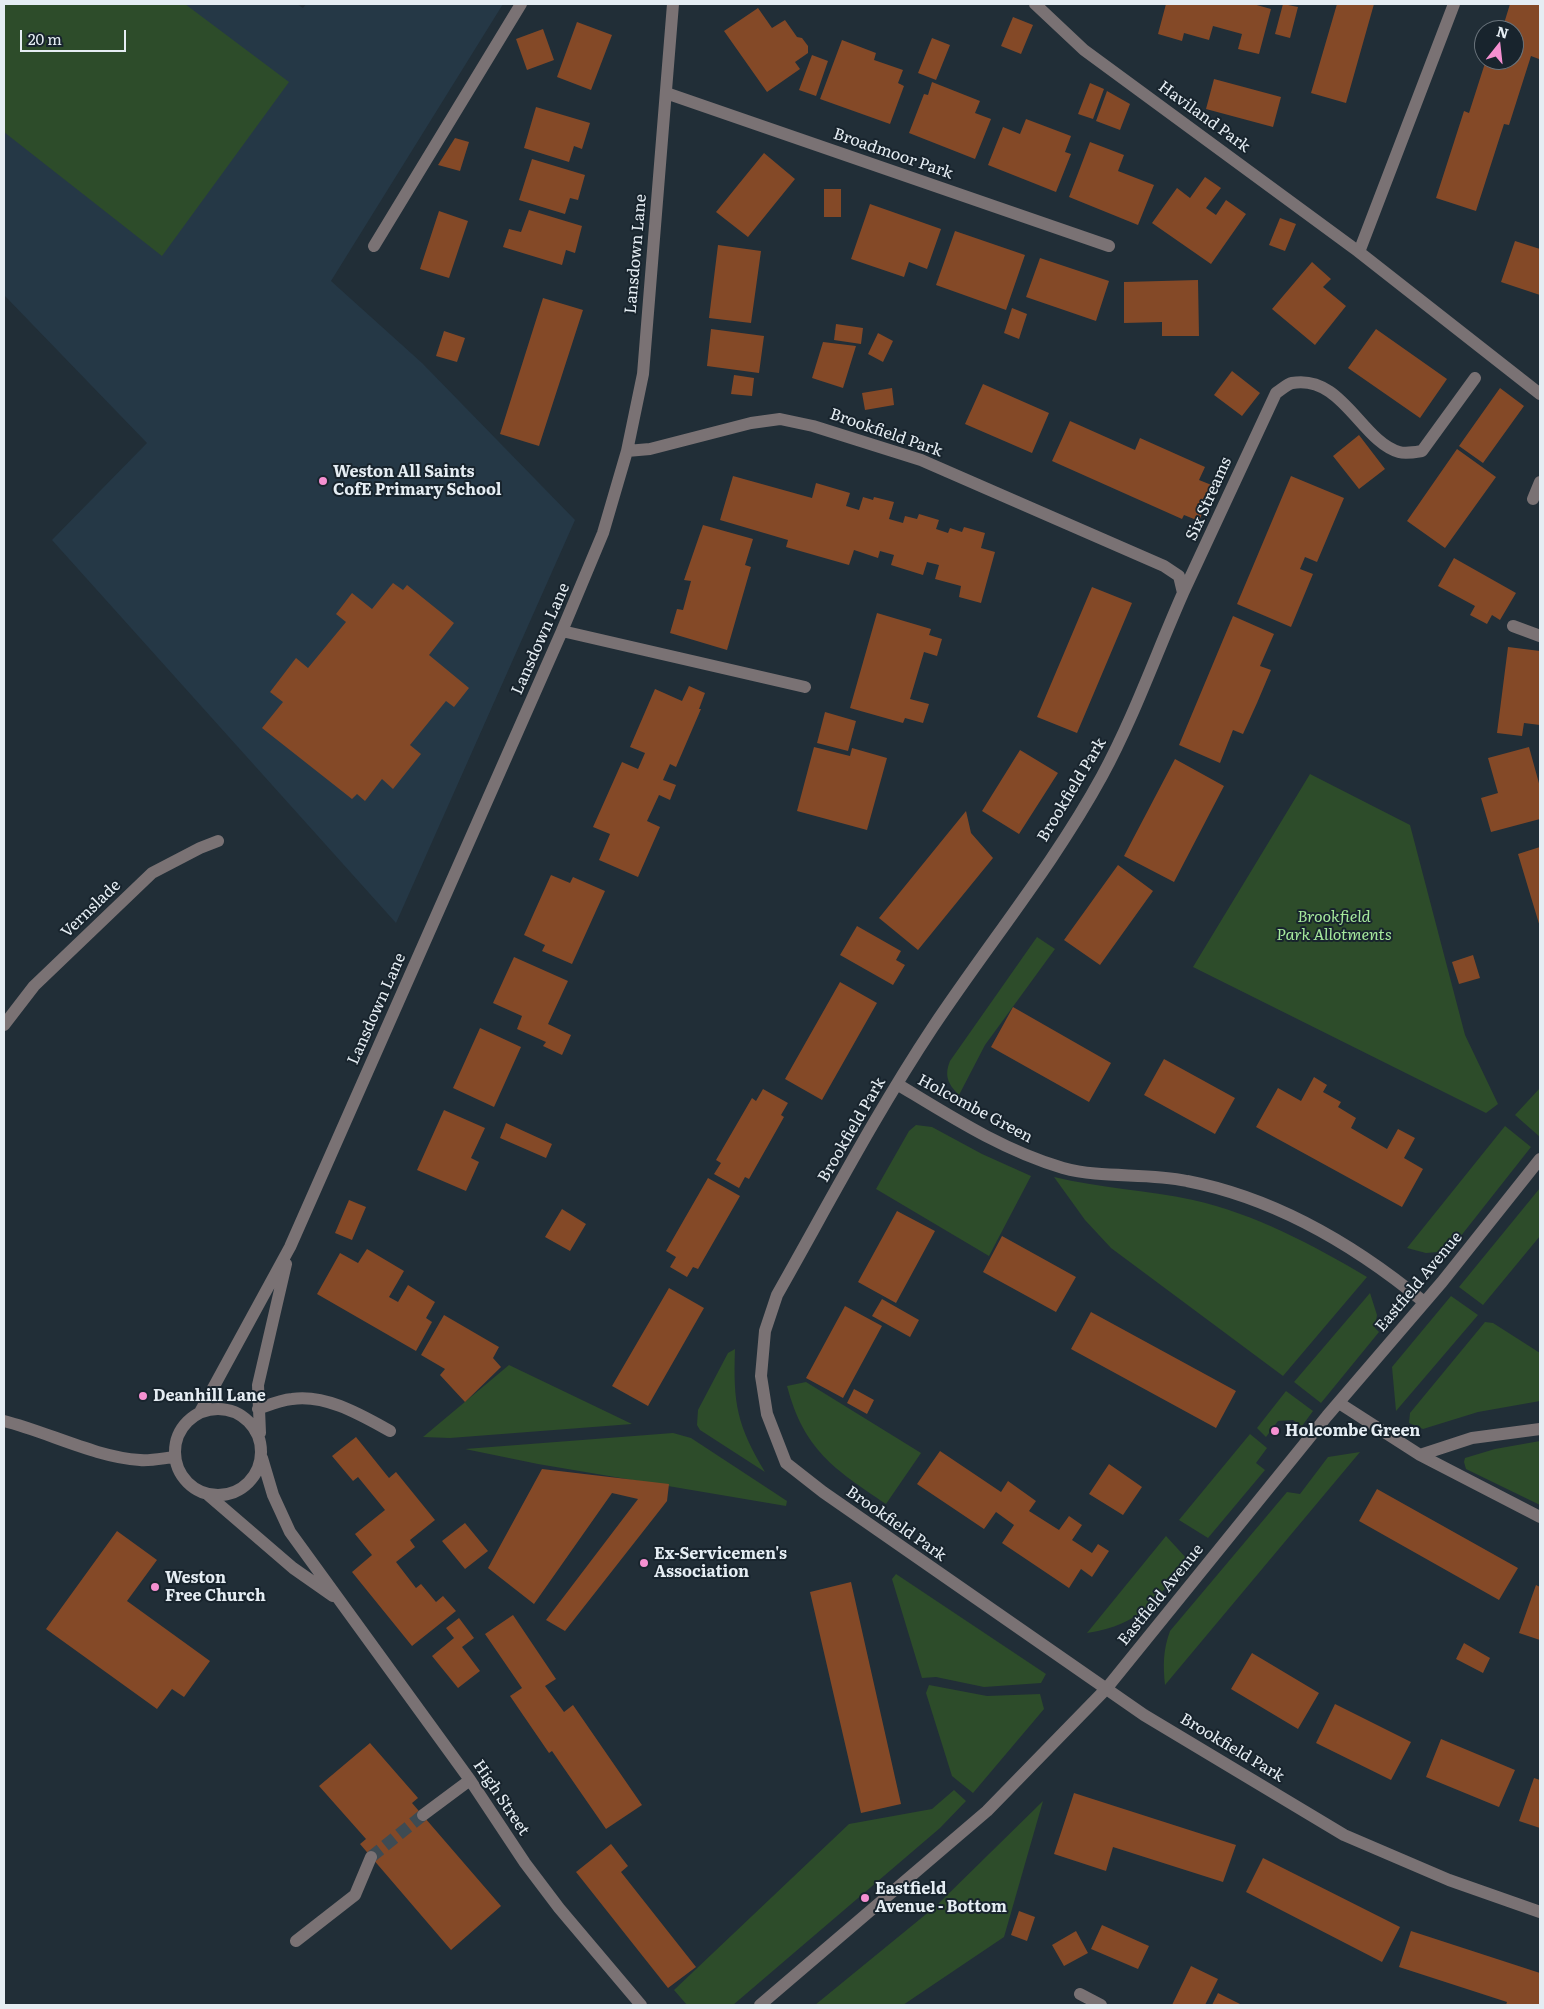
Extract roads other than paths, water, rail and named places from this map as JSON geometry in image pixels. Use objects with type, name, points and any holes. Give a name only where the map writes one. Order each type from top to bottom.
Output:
[{"type":"street","points":[[374,246],[521,4]]},
{"type":"street","name":"Lansdown Lane","points":[[200,1412],[290,1247],[562,631],[602,533],[627,451],[642,374],[673,4]]},
{"type":"street","name":"Haviland Park","points":[[1035,4],[1084,50],[1359,252],[1540,394]]},
{"type":"street","points":[[1359,252],[1454,4]]},
{"type":"street","name":"Broadmoor Park","points":[[666,93],[1109,246]]},
{"type":"street","name":"Six Streams","points":[[1183,593],[1276,393],[1291,383],[1314,384],[1335,395],[1381,441],[1399,452],[1422,451],[1475,378]]},
{"type":"street","name":"Brookfield Park","points":[[627,451],[650,449],[751,423],[780,419],[814,426],[921,460],[1164,566],[1179,576],[1183,593],[1125,732],[1101,778],[1064,838],[933,1027],[897,1084],[777,1295],[765,1331],[762,1367],[766,1414],[786,1463],[857,1517],[1144,1715],[1344,1835],[1449,1880],[1540,1912]]},
{"type":"street","points":[[1533,499],[1540,482]]},
{"type":"street","points":[[1513,626],[1540,636]]},
{"type":"street","points":[[562,631],[805,687]]},
{"type":"street","name":"Vernslade","points":[[4,1025],[34,986],[152,873],[200,848],[218,841]]},
{"type":"street","name":"Holcombe Green","points":[[897,1084],[977,1132],[1029,1157],[1065,1168],[1186,1180],[1233,1193],[1288,1213],[1382,1268],[1424,1302]]},
{"type":"street","name":"Eastfield Avenue","points":[[760,2005],[987,1811],[1106,1689],[1540,1159]]},
{"type":"street","name":"Lansdown Lane","points":[[260,1440],[258,1385],[290,1247]]},
{"type":"street","points":[[258,1408],[290,1399],[304,1398],[351,1410],[390,1431]]},
{"type":"street","points":[[1339,1403],[1420,1455],[1540,1517]]},
{"type":"street","points":[[214,1408],[229,1410],[243,1416],[254,1426],[260,1440],[262,1458],[258,1472],[249,1484],[237,1492],[222,1496],[207,1494],[188,1483],[179,1471],[175,1457],[176,1442],[182,1428],[200,1412],[214,1408]]},
{"type":"street","points":[[4,1421],[36,1429],[116,1457],[142,1460],[175,1457]]},
{"type":"street","points":[[1420,1455],[1472,1438],[1540,1428]]},
{"type":"street","name":"High Street","points":[[262,1458],[273,1495],[290,1532],[470,1780],[525,1863],[559,1908],[641,2005]]},
{"type":"street","name":"High Street","points":[[207,1494],[293,1568],[343,1604]]},
{"type":"street","points":[[423,1815],[470,1780]]},
{"type":"street","points":[[296,1941],[355,1895],[371,1857]]},
{"type":"street","points":[[1080,1994],[1101,2005]]},
{"type":"tunnel","points":[[371,1857],[423,1815]]},
{"type":"place","name":"Weston All Saints CofE Primary School","points":[[323,481]]},
{"type":"place","name":"Deanhill Lane","points":[[143,1396]]},
{"type":"place","name":"Holcombe Green","points":[[1275,1431]]},
{"type":"place","name":"Ex-Servicemen's Association","points":[[644,1563]]},
{"type":"place","name":"Weston Free Church","points":[[155,1587]]},
{"type":"place","name":"Eastfield Avenue - Bottom","points":[[865,1898]]},
{"type":"park label","name":"Brookfield Park Allotments","points":[[1334,926]]}]
